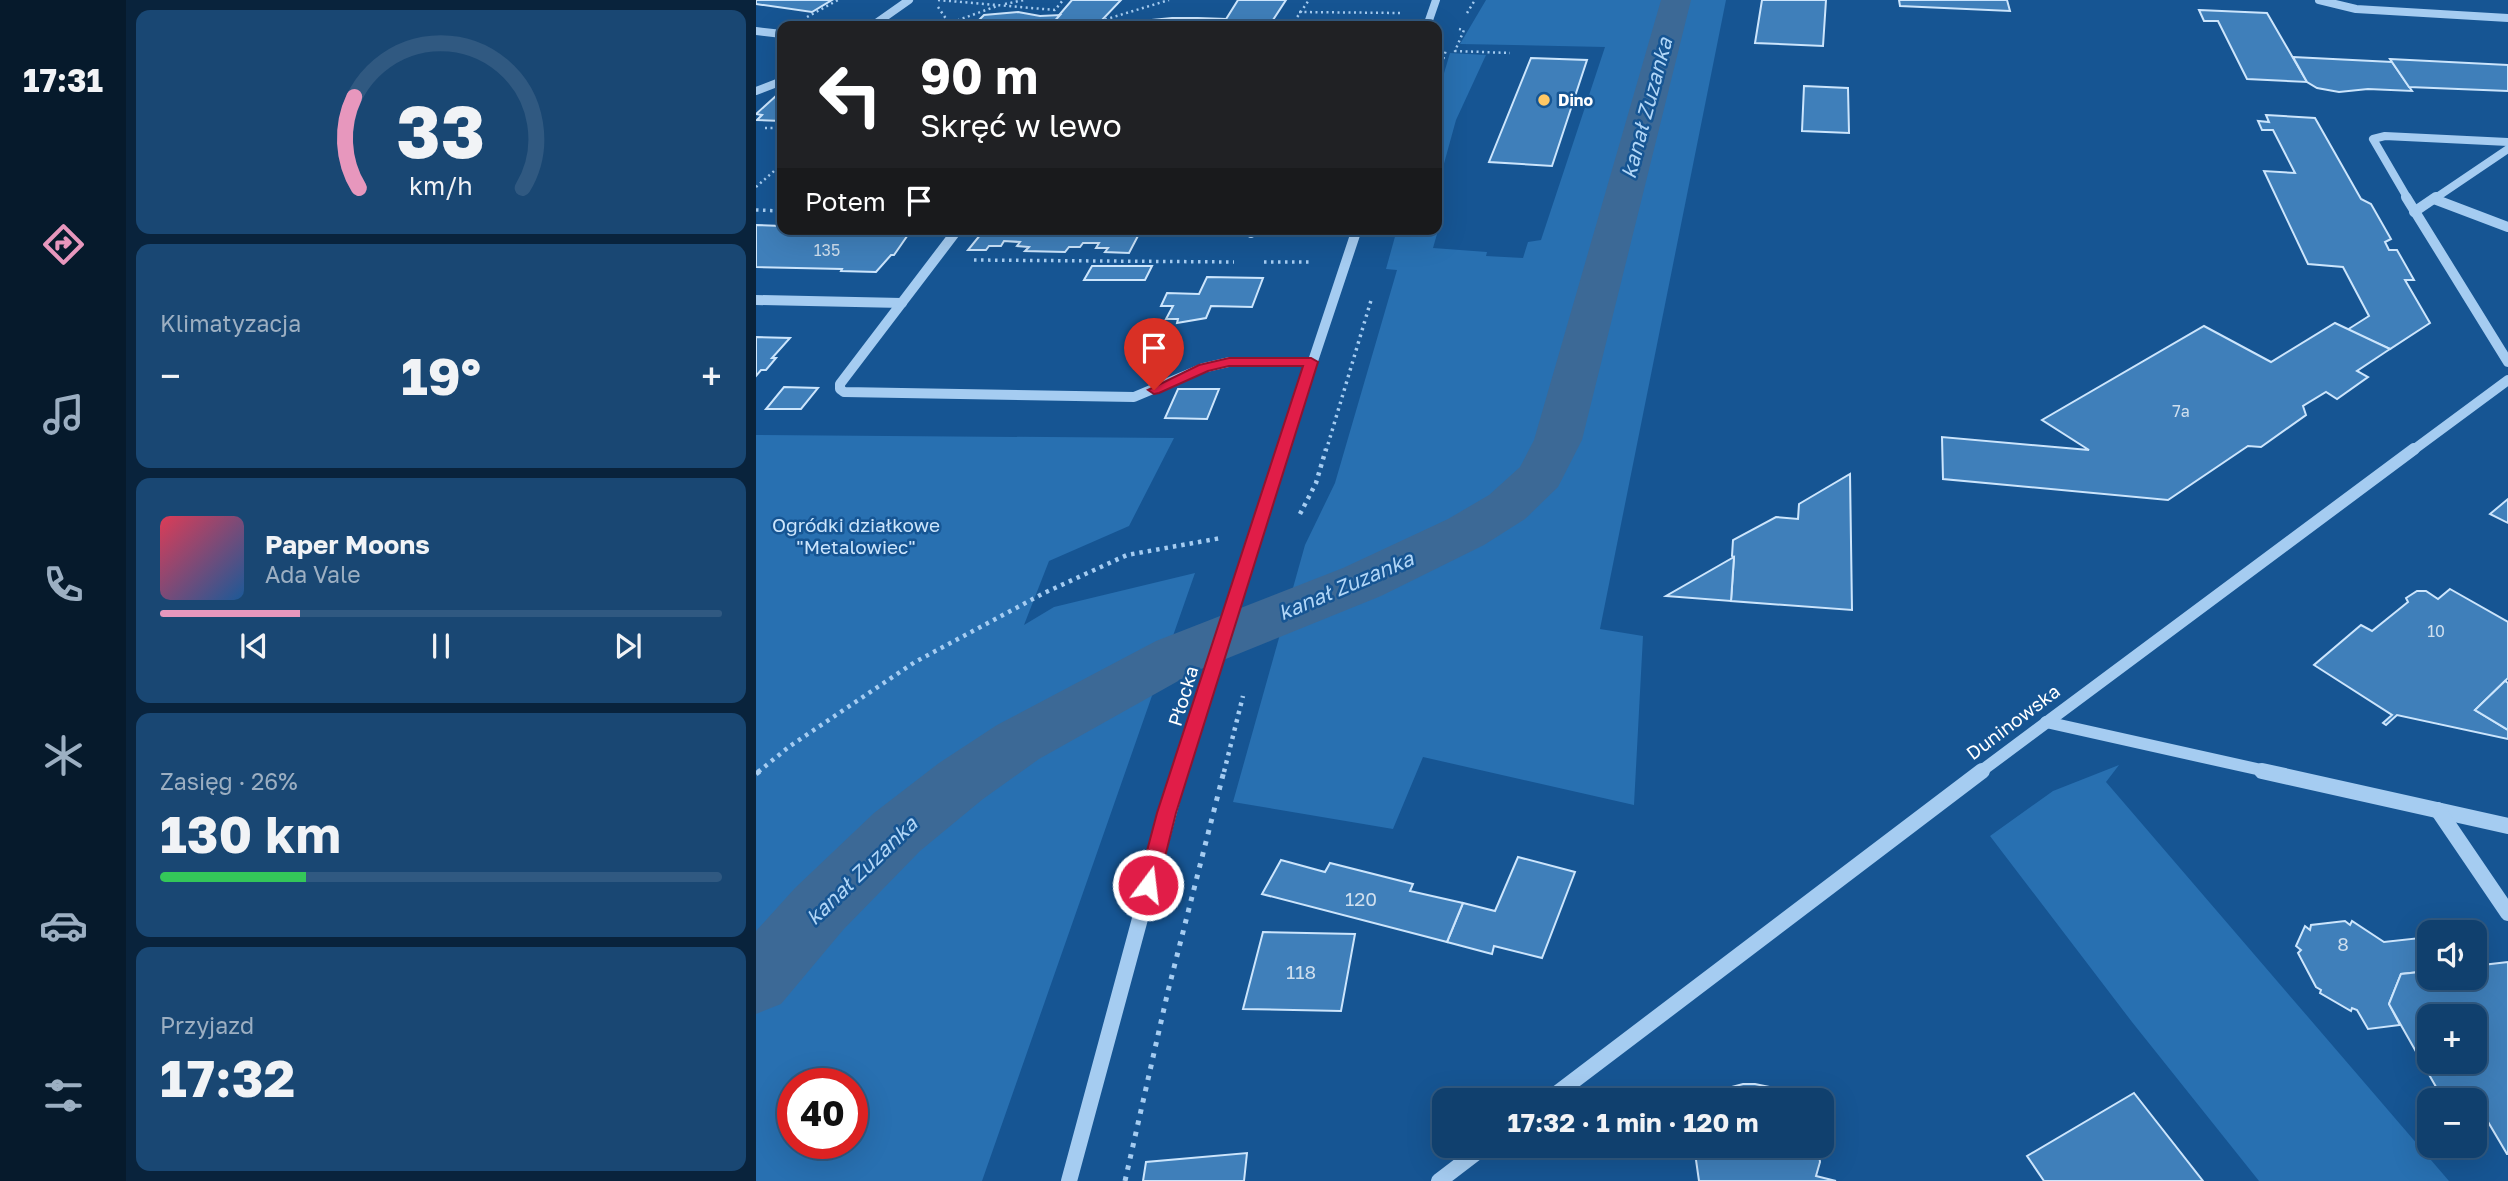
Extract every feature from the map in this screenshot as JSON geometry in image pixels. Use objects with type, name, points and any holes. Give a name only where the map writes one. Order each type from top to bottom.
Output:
[{"type":"street","points":[[879,21],[909,0]]},
{"type":"street","points":[[1429,21],[1436,0]]},
{"type":"street","points":[[2319,0],[2356,9],[2508,19]]},
{"type":"street","points":[[756,30],[777,33]]},
{"type":"street","points":[[756,91],[777,83]]},
{"type":"street","points":[[2508,142],[2385,136],[2373,139],[2414,212],[2508,362]]},
{"type":"street","points":[[2414,212],[2506,152]]},
{"type":"street","points":[[2434,199],[2508,227]]},
{"type":"street","points":[[953,235],[840,384],[840,389],[844,392],[1134,397],[1203,368],[1229,362],[1311,362]]},
{"type":"street","name":"Płocka","points":[[1069,1181],[1167,813],[1255,534],[1355,235]]},
{"type":"street","points":[[756,300],[902,303]]},
{"type":"street","name":"Duninowska","points":[[1564,1088],[2046,722],[2508,380]]},
{"type":"street","points":[[2046,722],[2508,826]]},
{"type":"street","points":[[2438,810],[2508,913]]},
{"type":"street","points":[[1439,1181],[1469,1158]]},
{"type":"path","points":[[803,20],[838,0]]},
{"type":"path","points":[[935,0],[1055,10],[1063,0]]},
{"type":"path","points":[[935,0],[948,21]]},
{"type":"path","points":[[965,2],[970,0]]},
{"type":"path","points":[[1003,0],[1016,6]]},
{"type":"path","points":[[960,21],[999,5],[1024,0]]},
{"type":"path","points":[[1100,21],[1169,0]]},
{"type":"path","points":[[1294,21],[1309,0]]},
{"type":"path","points":[[1299,12],[1412,13]]},
{"type":"path","points":[[1456,29],[1464,30],[1455,51],[1510,53]]},
{"type":"path","points":[[765,128],[777,128]]},
{"type":"path","points":[[756,187],[777,168]]},
{"type":"path","points":[[756,210],[777,211]]},
{"type":"path","points":[[934,260],[1244,262]]},
{"type":"path","points":[[1257,262],[1319,262]]},
{"type":"path","points":[[1295,525],[1316,483],[1372,296]]},
{"type":"path","points":[[756,774],[790,746],[915,663],[1044,593],[1127,555],[1255,534]]},
{"type":"path","points":[[1125,1181],[1168,991],[1244,690]]},
{"type":"green space","points":[[1486,0],[1726,0],[1600,629],[1643,636],[1634,805],[1423,757],[1393,829],[1233,802],[1305,545],[1335,483],[1397,270],[1386,269],[1395,235],[1437,235],[1433,248],[1523,258],[1528,242],[1541,240],[1605,47],[1460,44]]},
{"type":"green space","points":[[1450,53],[1486,55],[1456,120],[1442,171],[1442,80]]},
{"type":"green space","name":"Ogródki działkowe \"Metalowiec\"","points":[[756,435],[1174,438],[1129,526],[1049,561],[1024,625],[1054,607],[1195,573],[982,1181],[756,1181]]},
{"type":"green space","points":[[2119,765],[2106,782],[2417,1144],[2417,1158],[2429,1158],[2449,1181],[2259,1181],[2132,1022],[1990,836],[2053,791]]},
{"type":"building","points":[[756,0],[832,0],[812,12],[756,4]]},
{"type":"building","points":[[1072,0],[1121,0],[1102,20],[1054,21]]},
{"type":"building","points":[[1238,0],[1286,0],[1272,21],[1225,21]]},
{"type":"building","points":[[1762,0],[1826,0],[1823,46],[1755,43]]},
{"type":"building","points":[[1899,0],[2007,0],[2010,11],[1900,6]]},
{"type":"building","points":[[2199,10],[2267,13],[2307,82],[2247,79],[2218,21],[2204,21]]},
{"type":"building","points":[[1018,12],[1040,16],[1060,15],[1055,21],[978,21],[984,15]]},
{"type":"building","points":[[1172,18],[1225,19],[1224,21],[1152,20]]},
{"type":"building","points":[[2293,57],[2392,62],[2412,91],[2368,89],[2339,92],[2317,88],[2307,82]]},
{"type":"building","name":"Dino","points":[[1531,58],[1587,60],[1552,166],[1489,162]]},
{"type":"building","points":[[2390,59],[2508,65],[2508,91],[2409,87]]},
{"type":"building","points":[[1804,86],[1848,88],[1849,133],[1802,131]]},
{"type":"building","points":[[777,95],[777,121],[757,120],[762,115],[756,114]]},
{"type":"building","points":[[2266,115],[2315,118],[2361,199],[2371,204],[2391,239],[2385,242],[2389,250],[2397,250],[2414,280],[2405,280],[2430,323],[2390,349],[2347,330],[2369,316],[2343,267],[2308,264],[2264,171],[2295,173],[2273,130],[2262,130],[2258,121],[2269,122]]},
{"type":"building","points":[[756,225],[777,226],[777,235],[908,235],[894,255],[876,272],[756,267]]},
{"type":"building","points":[[980,235],[1138,235],[1129,253],[1105,252],[1108,248],[1096,248],[1099,243],[1083,243],[1080,247],[1069,247],[1065,252],[1025,251],[1029,247],[1017,246],[1020,242],[1004,241],[1001,246],[989,246],[986,250],[968,250]]},
{"type":"building","points":[[1092,266],[1152,266],[1145,280],[1084,280]]},
{"type":"building","points":[[1207,277],[1263,278],[1252,307],[1211,306],[1206,318],[1177,323],[1178,319],[1166,319],[1173,306],[1161,306],[1167,293],[1199,294]]},
{"type":"building","points":[[2335,323],[2390,349],[2357,371],[2368,377],[2337,399],[2326,392],[2303,406],[2306,415],[2261,447],[2248,446],[2168,500],[1943,479],[1942,437],[2089,450],[2042,420],[2204,326],[2271,362]]},
{"type":"building","points":[[756,337],[790,338],[772,358],[776,358],[766,370],[761,370],[756,376]]},
{"type":"building","points":[[784,387],[818,388],[801,409],[766,409]]},
{"type":"building","points":[[1178,389],[1219,389],[1207,419],[1165,418]]},
{"type":"building","points":[[1850,474],[1852,610],[1731,601],[1733,540],[1776,517],[1798,519],[1799,504]]},
{"type":"building","points":[[2508,499],[2508,523],[2490,514]]},
{"type":"building","points":[[1734,557],[1731,601],[1666,596]]},
{"type":"building","points":[[2450,589],[2508,622],[2508,678],[2475,710],[2508,730],[2508,739],[2397,715],[2386,725],[2383,723],[2392,715],[2314,665],[2361,625],[2372,631],[2408,602],[2406,598],[2417,591],[2426,591],[2438,599]]},
{"type":"building","points":[[2505,681],[2508,683],[2508,730],[2475,710]]},
{"type":"building","points":[[1518,857],[1575,872],[1542,958],[1494,946],[1492,954],[1447,942],[1463,903],[1495,911]]},
{"type":"building","points":[[1281,860],[1325,872],[1330,863],[1413,884],[1410,891],[1463,903],[1447,942],[1262,894]]},
{"type":"building","points":[[2345,921],[2350,925],[2352,921],[2384,942],[2417,938],[2417,972],[2401,974],[2389,1004],[2400,1025],[2368,1029],[2357,1010],[2352,1008],[2351,1011],[2320,993],[2321,990],[2316,987],[2298,953],[2301,950],[2296,946],[2305,926],[2310,930],[2311,925]]},
{"type":"building","points":[[1263,932],[1355,934],[1341,1011],[1243,1009]]},
{"type":"building","points":[[2508,962],[2508,1154],[2487,1120],[2487,1088],[2437,1088],[2429,1074],[2487,1074],[2487,1004],[2417,1004],[2417,1053],[2389,1004],[2401,974],[2417,972],[2417,990],[2487,990],[2487,964]]},
{"type":"building","points":[[1755,1084],[1774,1088],[1731,1088]]},
{"type":"building","points":[[2134,1093],[2203,1181],[2044,1181],[2027,1156]]},
{"type":"building","points":[[1247,1153],[1244,1181],[1143,1181],[1146,1162]]},
{"type":"building","points":[[1696,1158],[1820,1158],[1816,1176],[1836,1181],[1699,1181]]},
{"type":"waterway","name":"kanał Zuzanka","points":[[756,981],[819,909],[897,832],[961,781],[1018,742],[1176,656],[1362,582],[1466,532],[1507,507],[1540,476],[1558,440],[1676,0]]},
{"type":"place","name":"Dino","points":[[1544,100]]},
{"type":"route","points":[[1148,885],[1167,813],[1311,362],[1229,362],[1203,368],[1154,390]]}]
